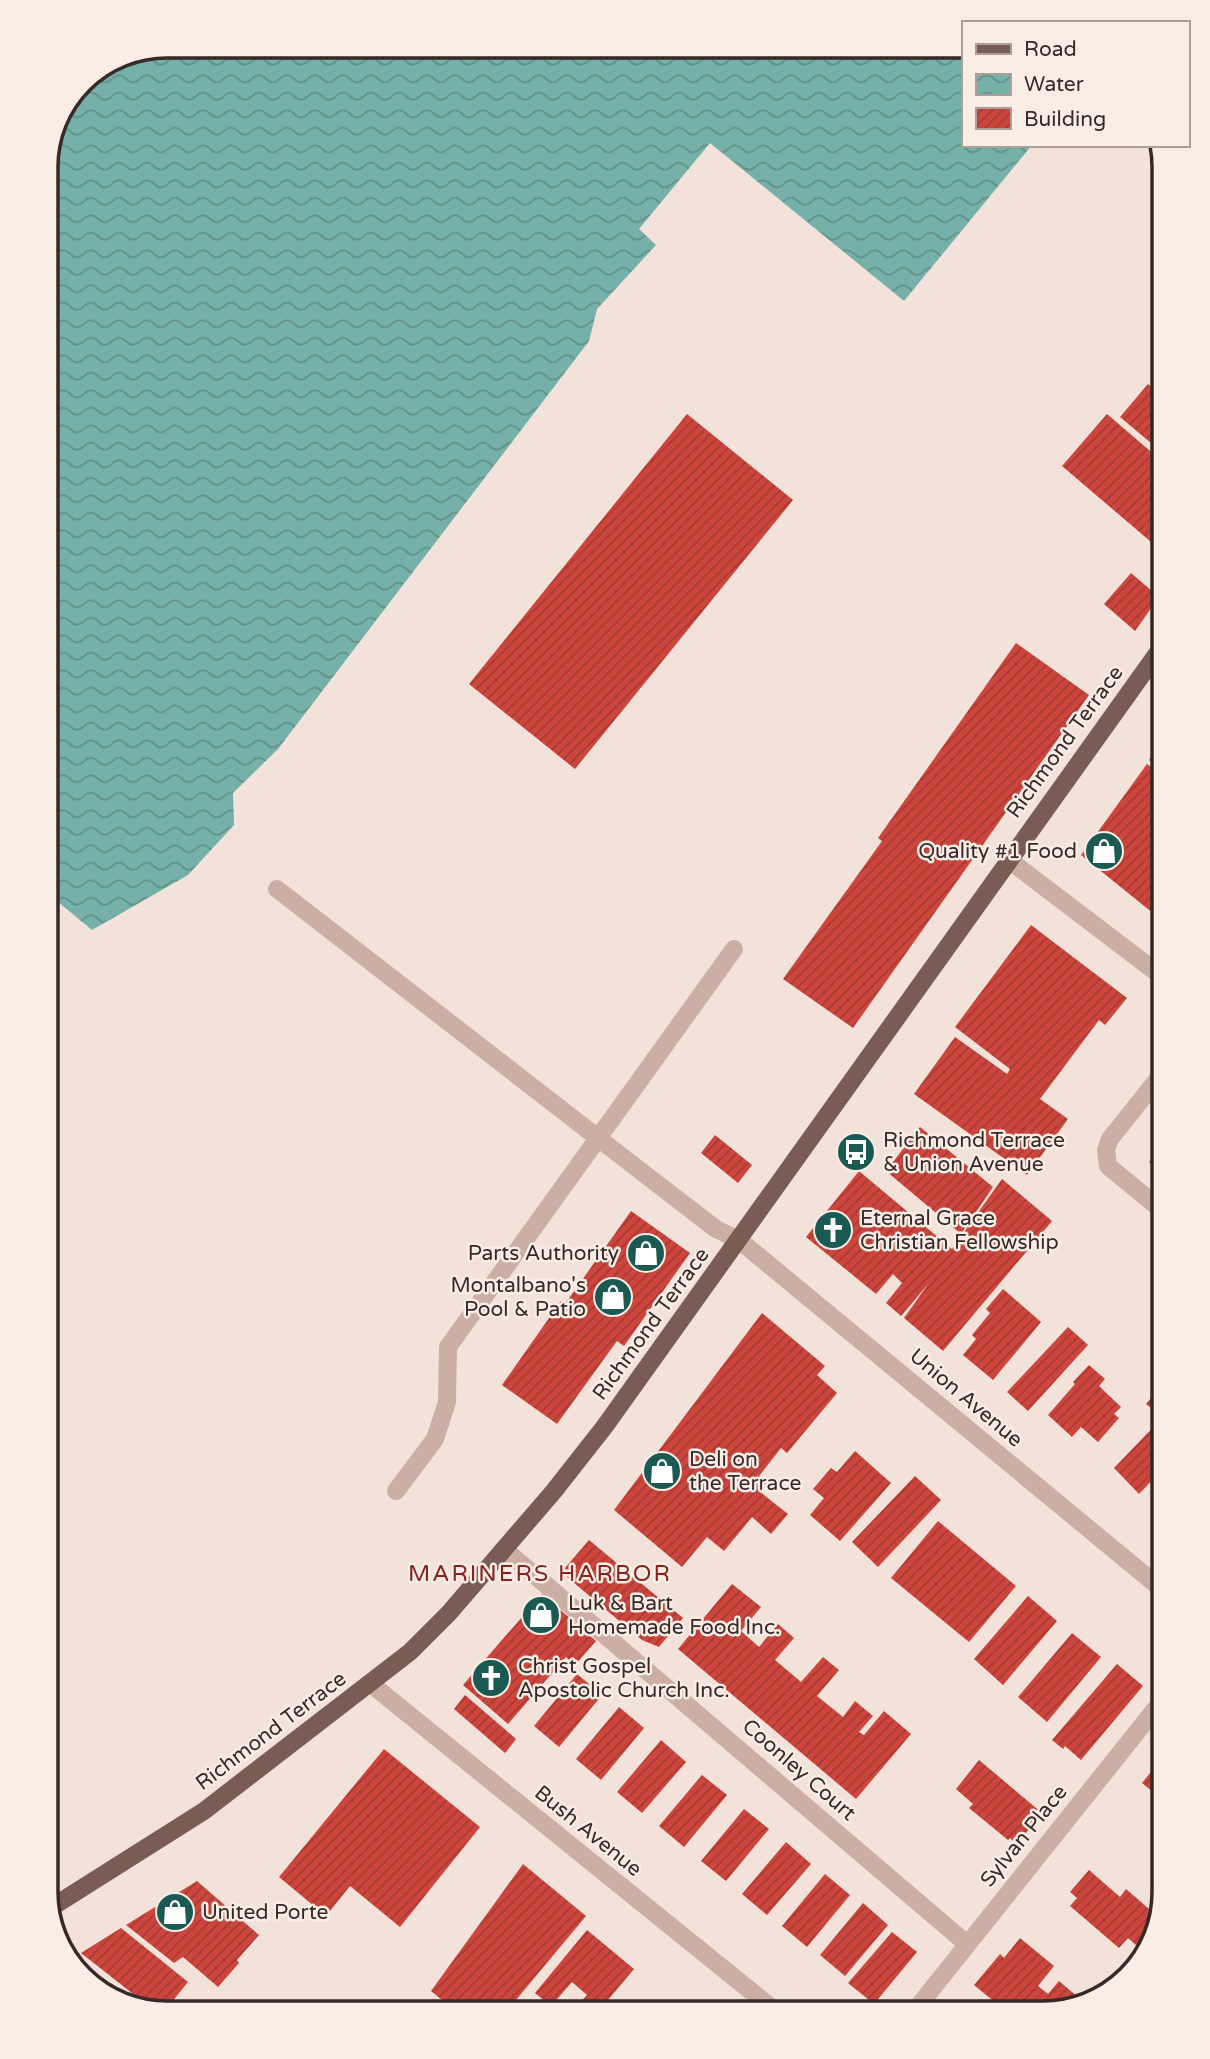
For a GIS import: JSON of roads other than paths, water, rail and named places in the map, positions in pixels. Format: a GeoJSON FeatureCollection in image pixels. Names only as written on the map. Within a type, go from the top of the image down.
{"type":"FeatureCollection","features":[{"type":"Feature","properties":{"kind":"main road","name":"Richmond Terrace"},"geometry":{"type":"LineString","coordinates":[[59,1903],[204,1811],[370,1684],[431,1632],[586,1452],[1152,661]]}},
{"type":"Feature","properties":{"kind":"street"},"geometry":{"type":"LineString","coordinates":[[1009,860],[1152,969]]}},
{"type":"Feature","properties":{"kind":"street","name":"Union Avenue"},"geometry":{"type":"LineString","coordinates":[[277,889],[716,1228],[739,1240],[1152,1581]]}},
{"type":"Feature","properties":{"kind":"street"},"geometry":{"type":"LineString","coordinates":[[396,1491],[435,1439],[447,1402],[448,1347],[734,949]]}},
{"type":"Feature","properties":{"kind":"street"},"geometry":{"type":"LineString","coordinates":[[1152,1086],[1110,1139],[1106,1150],[1108,1166],[1152,1202]]}},
{"type":"Feature","properties":{"kind":"street","name":"Coonley Court"},"geometry":{"type":"LineString","coordinates":[[504,1549],[968,1944]]}},
{"type":"Feature","properties":{"kind":"street","name":"Bush Avenue"},"geometry":{"type":"LineString","coordinates":[[370,1684],[763,2001]]}},
{"type":"Feature","properties":{"kind":"street","name":"Sylvan Place"},"geometry":{"type":"LineString","coordinates":[[931,2001],[968,1944],[1152,1713]]}},
{"type":"Feature","properties":{"kind":"water"},"geometry":{"type":"Polygon","coordinates":[[[167,58],[962,58],[962,147],[1030,147],[904,301],[710,143],[639,229],[656,245],[597,309],[589,341],[278,749],[233,793],[234,825],[188,875],[92,930],[58,902],[58,160],[61,139],[69,119],[80,101],[95,85],[112,72],[132,64],[167,58]]]}},
{"type":"Feature","properties":{"kind":"place","name":"Quality #1 Food"},"geometry":{"type":"Point","coordinates":[1104,851]}},
{"type":"Feature","properties":{"kind":"place","name":"Richmond Terrace & Union Avenue"},"geometry":{"type":"Point","coordinates":[856,1152]}},
{"type":"Feature","properties":{"kind":"place","name":"Eternal Grace Christian Fellowship"},"geometry":{"type":"Point","coordinates":[833,1230]}},
{"type":"Feature","properties":{"kind":"place","name":"Parts Authority"},"geometry":{"type":"Point","coordinates":[646,1253]}},
{"type":"Feature","properties":{"kind":"place","name":"Montalbano's Pool & Patio"},"geometry":{"type":"Point","coordinates":[613,1297]}},
{"type":"Feature","properties":{"kind":"place","name":"Deli on the Terrace"},"geometry":{"type":"Point","coordinates":[662,1471]}},
{"type":"Feature","properties":{"kind":"place","name":"Luk & Bart Homemade Food Inc."},"geometry":{"type":"Point","coordinates":[541,1615]}},
{"type":"Feature","properties":{"kind":"place","name":"Christ Gospel Apostolic Church Inc."},"geometry":{"type":"Point","coordinates":[491,1678]}},
{"type":"Feature","properties":{"kind":"place","name":"United Porte"},"geometry":{"type":"Point","coordinates":[175,1912]}},
{"type":"Feature","properties":{"kind":"district","name":"MARINERS HARBOR"},"geometry":{"type":"Point","coordinates":[540,1574]}}]}
